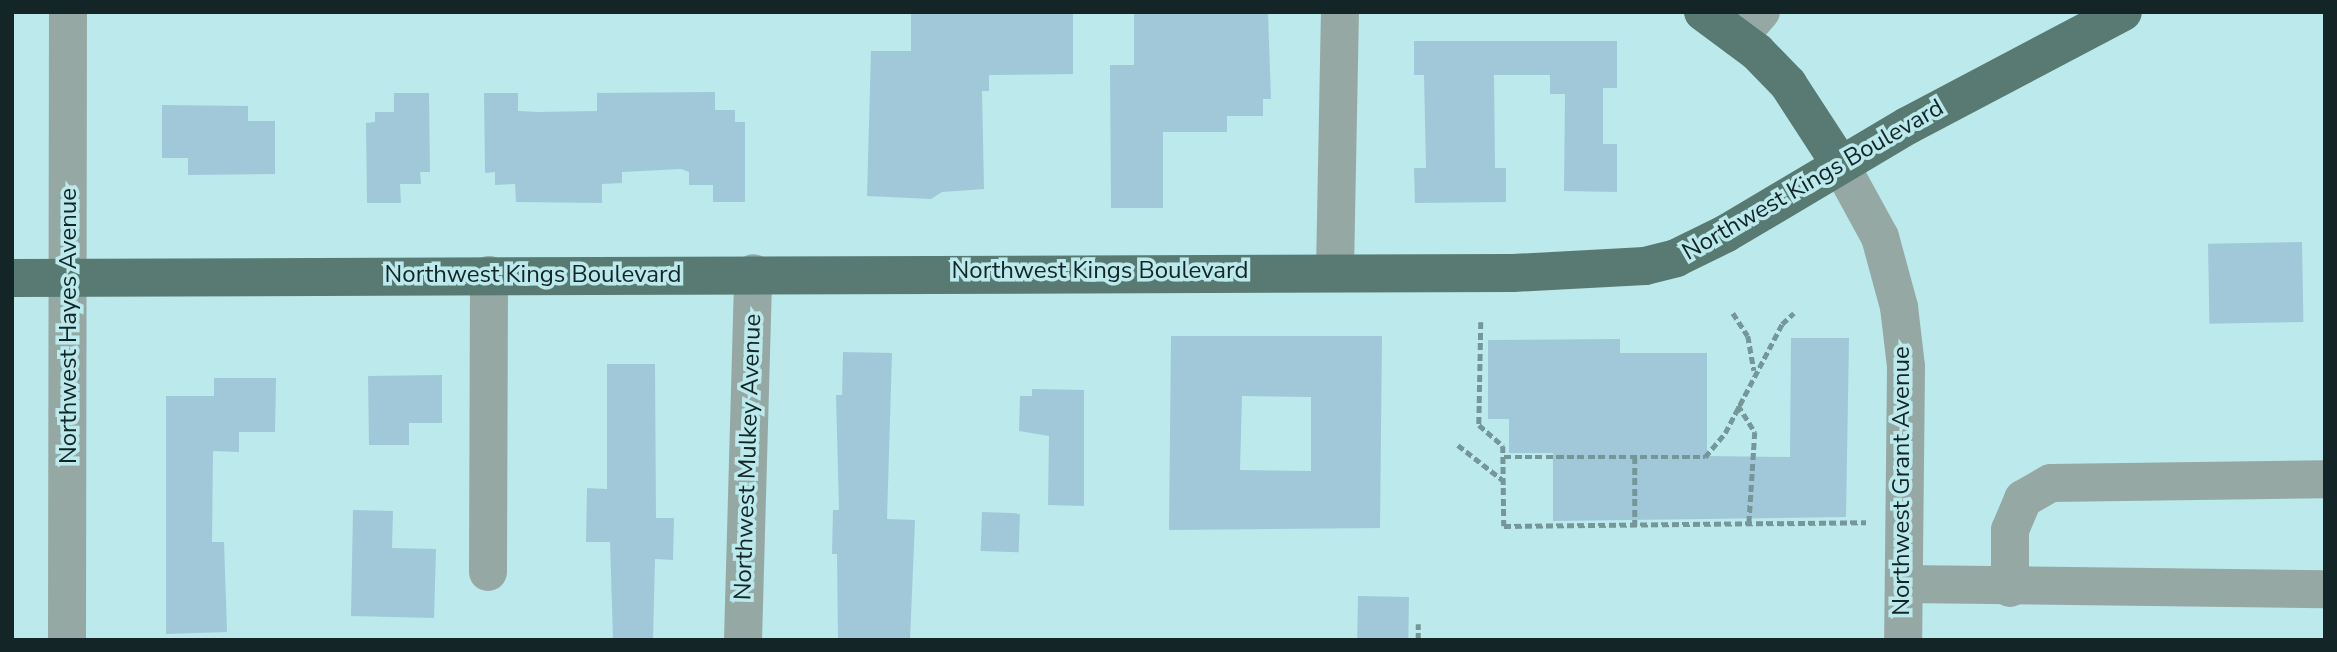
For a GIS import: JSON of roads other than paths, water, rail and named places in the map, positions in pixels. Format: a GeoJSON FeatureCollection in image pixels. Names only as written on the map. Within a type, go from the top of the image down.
{"type":"FeatureCollection","features":[{"type":"Feature","properties":{"kind":"main road","name":"Northwest Grant Avenue"},"geometry":{"type":"LineString","coordinates":[[1703,12],[1749,25],[1840,164]]}},
{"type":"Feature","properties":{"kind":"main road","name":"Northwest Kings Boulevard"},"geometry":{"type":"LineString","coordinates":[[12,278],[1335,270],[1513,272],[1644,266],[1676,258],[1725,234],[1840,164],[2123,12]]}},
{"type":"Feature","properties":{"kind":"street","name":"Northwest Hayes Avenue"},"geometry":{"type":"LineString","coordinates":[[66,640],[70,277],[68,12]]}},
{"type":"Feature","properties":{"kind":"street"},"geometry":{"type":"LineString","coordinates":[[1335,270],[1340,12]]}},
{"type":"Feature","properties":{"kind":"street","name":"Northwest Grant Avenue"},"geometry":{"type":"LineString","coordinates":[[1840,164],[1880,237],[1899,307],[1906,367],[1903,640]]}},
{"type":"Feature","properties":{"kind":"street","name":"Northwest Mulkey Avenue"},"geometry":{"type":"LineString","coordinates":[[743,640],[753,273]]}},
{"type":"Feature","properties":{"kind":"street"},"geometry":{"type":"LineString","coordinates":[[488,572],[489,275]]}},
{"type":"Feature","properties":{"kind":"street"},"geometry":{"type":"LineString","coordinates":[[2010,588],[2010,530],[2023,499],[2051,483],[2325,479]]}},
{"type":"Feature","properties":{"kind":"street"},"geometry":{"type":"LineString","coordinates":[[1904,584],[2010,588],[2325,589]]}}]}
